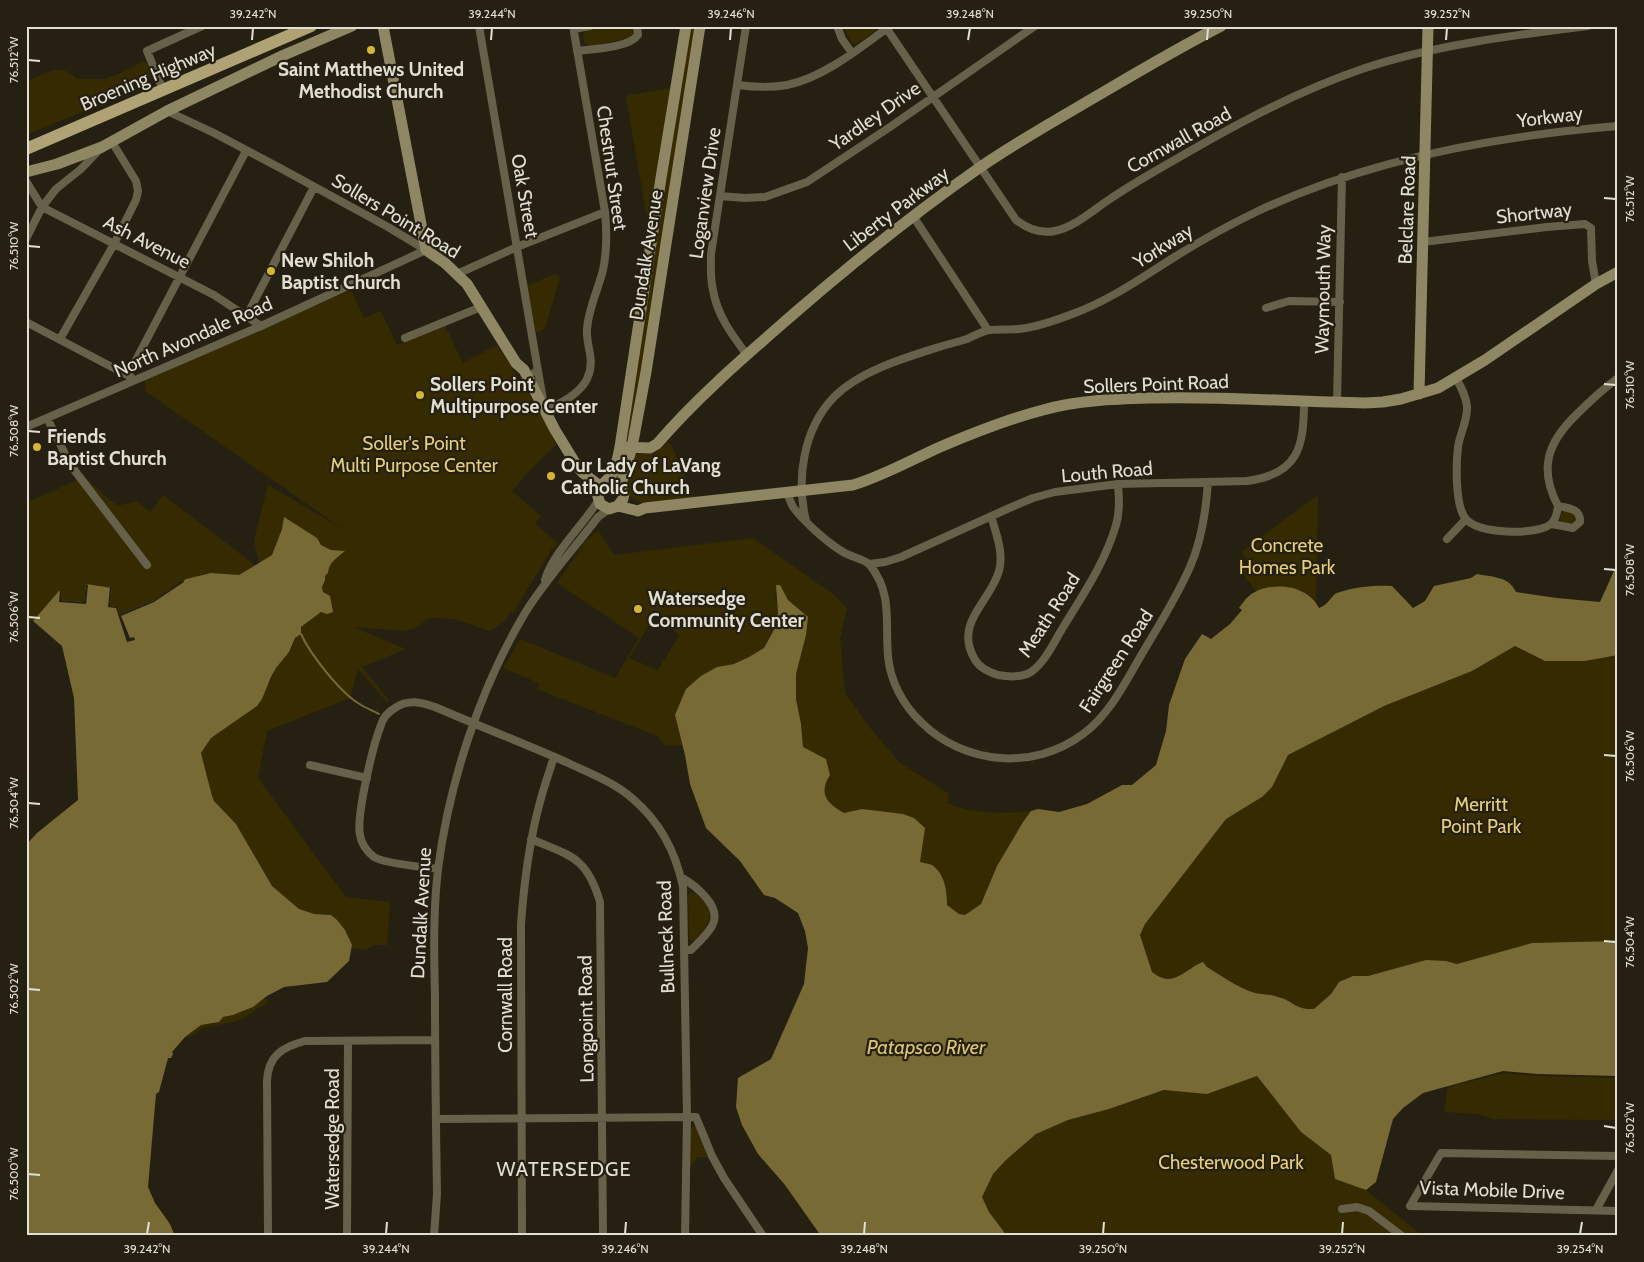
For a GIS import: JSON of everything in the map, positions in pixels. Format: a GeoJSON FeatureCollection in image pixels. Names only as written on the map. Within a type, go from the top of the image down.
{"type":"FeatureCollection","features":[{"type":"Feature","properties":{"kind":"main road","name":"Broening Highway"},"geometry":{"type":"LineString","coordinates":[[26,149],[311,26]]}},
{"type":"Feature","properties":{"kind":"main road"},"geometry":{"type":"LineString","coordinates":[[26,172],[57,164],[107,144],[167,111],[284,55],[352,26]]}},
{"type":"Feature","properties":{"kind":"main road"},"geometry":{"type":"LineString","coordinates":[[383,26],[426,250]]}},
{"type":"Feature","properties":{"kind":"main road","name":"Dundalk Avenue"},"geometry":{"type":"LineString","coordinates":[[614,508],[621,503],[623,491],[621,484],[661,178],[686,26]]}},
{"type":"Feature","properties":{"kind":"main road","name":"Dundalk Avenue"},"geometry":{"type":"LineString","coordinates":[[598,501],[597,493],[611,476],[626,447],[647,362],[700,26]]}},
{"type":"Feature","properties":{"kind":"main road","name":"Liberty Parkway"},"geometry":{"type":"LineString","coordinates":[[626,447],[650,448],[657,444],[698,401],[747,355],[848,268],[913,216],[980,167],[1158,60],[1221,26]]}},
{"type":"Feature","properties":{"kind":"main road","name":"Belclare Road"},"geometry":{"type":"LineString","coordinates":[[1419,394],[1428,26]]}},
{"type":"Feature","properties":{"kind":"main road","name":"Sollers Point Road"},"geometry":{"type":"LineString","coordinates":[[426,250],[445,263],[466,284],[516,363],[524,370],[577,466],[583,473],[602,485]]}},
{"type":"Feature","properties":{"kind":"main road","name":"Sollers Point Road"},"geometry":{"type":"LineString","coordinates":[[614,508],[638,511],[645,508],[853,485],[987,428],[1044,409],[1116,399],[1229,398],[1384,402],[1419,394],[1438,388],[1456,378],[1501,350],[1596,284],[1618,272]]}},
{"type":"Feature","properties":{"kind":"main road"},"geometry":{"type":"LineString","coordinates":[[602,485],[612,482],[623,491],[628,500],[645,508]]}},
{"type":"Feature","properties":{"kind":"main road"},"geometry":{"type":"LineString","coordinates":[[598,501],[602,507],[614,508]]}},
{"type":"Feature","properties":{"kind":"street"},"geometry":{"type":"LineString","coordinates":[[163,90],[147,51],[185,29],[202,26]]}},
{"type":"Feature","properties":{"kind":"street","name":"Oak Street"},"geometry":{"type":"LineString","coordinates":[[478,26],[545,411]]}},
{"type":"Feature","properties":{"kind":"street"},"geometry":{"type":"LineString","coordinates":[[573,28],[590,26]]}},
{"type":"Feature","properties":{"kind":"street"},"geometry":{"type":"LineString","coordinates":[[577,52],[634,40],[638,35],[637,26]]}},
{"type":"Feature","properties":{"kind":"street","name":"Loganview Drive"},"geometry":{"type":"LineString","coordinates":[[746,26],[711,254],[713,290],[726,326],[747,355]]}},
{"type":"Feature","properties":{"kind":"street"},"geometry":{"type":"LineString","coordinates":[[836,26],[852,53]]}},
{"type":"Feature","properties":{"kind":"street","name":"Yardley Drive"},"geometry":{"type":"LineString","coordinates":[[720,196],[765,197],[792,189],[807,182],[1035,26]]}},
{"type":"Feature","properties":{"kind":"street","name":"Cornwall Road"},"geometry":{"type":"LineString","coordinates":[[888,28],[932,97],[1016,220],[1026,227],[1049,232],[1068,227],[1129,186],[1216,136],[1312,88],[1366,68],[1427,52],[1513,36],[1588,26]]}},
{"type":"Feature","properties":{"kind":"street","name":"Chestnut Street"},"geometry":{"type":"LineString","coordinates":[[545,411],[577,392],[590,373],[591,356],[587,329],[606,250],[605,212],[573,28]]}},
{"type":"Feature","properties":{"kind":"street"},"geometry":{"type":"LineString","coordinates":[[737,85],[768,87],[786,85],[814,75],[852,53],[888,28]]}},
{"type":"Feature","properties":{"kind":"street","name":"Sollers Point Road"},"geometry":{"type":"LineString","coordinates":[[167,111],[214,133],[388,227],[426,250]]}},
{"type":"Feature","properties":{"kind":"street","name":"Yorkway"},"geometry":{"type":"LineString","coordinates":[[802,491],[802,472],[812,430],[839,392],[872,371],[940,346],[968,339],[988,330],[1032,327],[1101,302],[1211,236],[1260,211],[1342,177],[1426,155],[1512,138],[1618,126]]}},
{"type":"Feature","properties":{"kind":"street"},"geometry":{"type":"LineString","coordinates":[[26,238],[42,207],[56,189],[81,169],[107,144],[136,181],[138,191],[136,200],[114,244],[60,339]]}},
{"type":"Feature","properties":{"kind":"street"},"geometry":{"type":"LineString","coordinates":[[26,322],[131,378],[180,277],[246,151]]}},
{"type":"Feature","properties":{"kind":"street","name":"Waymouth Way"},"geometry":{"type":"LineString","coordinates":[[1337,402],[1342,177]]}},
{"type":"Feature","properties":{"kind":"street"},"geometry":{"type":"LineString","coordinates":[[26,181],[42,207]]}},
{"type":"Feature","properties":{"kind":"street"},"geometry":{"type":"LineString","coordinates":[[246,315],[314,187]]}},
{"type":"Feature","properties":{"kind":"street","name":"Ash Avenue"},"geometry":{"type":"LineString","coordinates":[[42,207],[214,295],[261,326]]}},
{"type":"Feature","properties":{"kind":"street"},"geometry":{"type":"LineString","coordinates":[[457,274],[517,247],[605,212]]}},
{"type":"Feature","properties":{"kind":"street"},"geometry":{"type":"LineString","coordinates":[[913,216],[988,330]]}},
{"type":"Feature","properties":{"kind":"street","name":"Shortway"},"geometry":{"type":"LineString","coordinates":[[1423,242],[1585,224],[1591,228],[1592,261],[1596,284]]}},
{"type":"Feature","properties":{"kind":"street","name":"North Avondale Road"},"geometry":{"type":"LineString","coordinates":[[26,427],[131,378],[261,326],[426,250]]}},
{"type":"Feature","properties":{"kind":"street"},"geometry":{"type":"LineString","coordinates":[[1266,308],[1289,301],[1340,302]]}},
{"type":"Feature","properties":{"kind":"street"},"geometry":{"type":"LineString","coordinates":[[405,338],[481,307]]}},
{"type":"Feature","properties":{"kind":"street"},"geometry":{"type":"LineString","coordinates":[[524,370],[538,371]]}},
{"type":"Feature","properties":{"kind":"street"},"geometry":{"type":"LineString","coordinates":[[1456,378],[1467,403],[1457,463],[1460,507],[1466,519],[1475,525],[1509,532],[1533,530],[1552,524],[1572,528],[1577,526],[1581,518],[1578,512],[1571,508],[1558,506]]}},
{"type":"Feature","properties":{"kind":"street"},"geometry":{"type":"LineString","coordinates":[[1552,524],[1558,506],[1548,479],[1548,460],[1554,440],[1567,424],[1618,378]]}},
{"type":"Feature","properties":{"kind":"street","name":"Louth Road"},"geometry":{"type":"LineString","coordinates":[[869,564],[901,557],[1033,498],[1055,492],[1118,484],[1264,479],[1284,469],[1292,461],[1301,441],[1304,400]]}},
{"type":"Feature","properties":{"kind":"street"},"geometry":{"type":"LineString","coordinates":[[47,418],[75,471],[147,565]]}},
{"type":"Feature","properties":{"kind":"street","name":"Fairgreen Road"},"geometry":{"type":"LineString","coordinates":[[869,564],[886,597],[890,670],[894,683],[910,710],[931,732],[956,747],[990,758],[1000,759],[1027,758],[1040,755],[1071,742],[1084,734],[1110,706],[1125,684],[1191,566],[1204,517],[1208,482]]}},
{"type":"Feature","properties":{"kind":"street","name":"Meath Road"},"geometry":{"type":"LineString","coordinates":[[991,516],[999,545],[1000,570],[974,613],[970,624],[969,642],[974,658],[987,670],[1004,676],[1022,676],[1036,668],[1049,650],[1109,547],[1117,523],[1120,504],[1118,484]]}},
{"type":"Feature","properties":{"kind":"street"},"geometry":{"type":"LineString","coordinates":[[802,491],[806,521]]}},
{"type":"Feature","properties":{"kind":"street"},"geometry":{"type":"LineString","coordinates":[[787,493],[793,506],[830,544],[845,554],[869,564]]}},
{"type":"Feature","properties":{"kind":"street","name":"Dundalk Avenue"},"geometry":{"type":"LineString","coordinates":[[544,584],[548,570],[560,551],[598,501]]}},
{"type":"Feature","properties":{"kind":"street","name":"Dundalk Avenue"},"geometry":{"type":"LineString","coordinates":[[434,1236],[437,1194],[434,936],[438,869],[442,840],[459,768],[490,684],[508,644],[525,614],[544,584],[598,517],[614,508]]}},
{"type":"Feature","properties":{"kind":"street"},"geometry":{"type":"LineString","coordinates":[[1447,539],[1466,519]]}},
{"type":"Feature","properties":{"kind":"street","name":"Bullneck Road"},"geometry":{"type":"LineString","coordinates":[[438,869],[376,858],[365,847],[360,836],[359,827],[367,778],[381,724],[387,714],[408,702],[422,702],[436,707],[599,778],[633,798],[658,826],[677,863],[681,877],[684,907],[684,1046],[687,1118],[686,1236]]}},
{"type":"Feature","properties":{"kind":"street","name":"Cornwall Road"},"geometry":{"type":"LineString","coordinates":[[522,1236],[521,924],[524,885],[531,840],[540,800],[554,757]]}},
{"type":"Feature","properties":{"kind":"street"},"geometry":{"type":"LineString","coordinates":[[310,765],[367,778]]}},
{"type":"Feature","properties":{"kind":"street","name":"Longpoint Road"},"geometry":{"type":"LineString","coordinates":[[531,840],[572,857],[581,863],[593,880],[600,902],[603,1236]]}},
{"type":"Feature","properties":{"kind":"street"},"geometry":{"type":"LineString","coordinates":[[681,877],[690,882],[713,906],[715,915],[712,926],[702,939],[692,950],[684,950]]}},
{"type":"Feature","properties":{"kind":"street"},"geometry":{"type":"LineString","coordinates":[[268,1236],[267,1081],[271,1064],[278,1053],[290,1045],[304,1041],[435,1040]]}},
{"type":"Feature","properties":{"kind":"street","name":"Watersedge Road"},"geometry":{"type":"LineString","coordinates":[[348,1041],[348,1236]]}},
{"type":"Feature","properties":{"kind":"street"},"geometry":{"type":"LineString","coordinates":[[436,1119],[696,1117],[712,1156],[724,1178],[763,1236]]}},
{"type":"Feature","properties":{"kind":"street","name":"Vista Mobile Drive"},"geometry":{"type":"LineString","coordinates":[[1618,1156],[1441,1153],[1410,1206],[1618,1211]]}},
{"type":"Feature","properties":{"kind":"street"},"geometry":{"type":"LineString","coordinates":[[1596,1210],[1618,1170]]}},
{"type":"Feature","properties":{"kind":"street"},"geometry":{"type":"LineString","coordinates":[[1342,1209],[1357,1207],[1369,1210],[1402,1236]]}},
{"type":"Feature","properties":{"kind":"green space"},"geometry":{"type":"Polygon","coordinates":[[[606,26],[634,26],[636,30],[632,37],[591,46],[585,44],[583,37],[586,30],[606,26]]]}},
{"type":"Feature","properties":{"kind":"green space"},"geometry":{"type":"Polygon","coordinates":[[[690,26],[695,26],[631,438],[626,440],[690,26]]]}},
{"type":"Feature","properties":{"kind":"green space"},"geometry":{"type":"Polygon","coordinates":[[[842,26],[882,26],[856,44],[852,43],[842,26]]]}},
{"type":"Feature","properties":{"kind":"green space"},"geometry":{"type":"Polygon","coordinates":[[[144,61],[152,72],[149,82],[141,88],[26,135],[26,81],[59,70],[71,74],[77,79],[103,79],[117,75],[144,61]]]}},
{"type":"Feature","properties":{"kind":"green space"},"geometry":{"type":"Polygon","coordinates":[[[671,88],[648,225],[626,97],[671,88]]]}},
{"type":"Feature","properties":{"kind":"green space"},"geometry":{"type":"Polygon","coordinates":[[[554,274],[559,276],[559,281],[545,328],[540,332],[536,332],[527,286],[554,274]]]}},
{"type":"Feature","properties":{"kind":"green space","name":"Soller's Point Multi Purpose Center"},"geometry":{"type":"Polygon","coordinates":[[[351,290],[364,318],[381,311],[397,345],[445,326],[463,363],[497,345],[543,416],[556,445],[528,472],[512,491],[541,516],[535,524],[559,544],[552,549],[513,613],[510,612],[506,620],[490,631],[455,619],[430,618],[413,629],[403,631],[353,627],[406,649],[362,667],[389,700],[387,702],[358,669],[350,698],[267,731],[258,778],[346,897],[390,902],[387,945],[373,945],[365,950],[352,948],[352,945],[331,915],[314,914],[299,910],[272,886],[236,824],[214,801],[201,753],[211,738],[243,716],[270,682],[276,668],[289,652],[301,627],[321,612],[322,587],[325,576],[331,563],[344,552],[331,550],[321,545],[317,538],[284,518],[272,555],[259,563],[254,540],[268,485],[346,531],[145,391],[145,380],[351,290]]]}},
{"type":"Feature","properties":{"kind":"green space"},"geometry":{"type":"Polygon","coordinates":[[[668,442],[671,444],[694,498],[671,502],[645,503],[632,498],[625,488],[634,455],[654,453],[668,442]]]}},
{"type":"Feature","properties":{"kind":"green space"},"geometry":{"type":"Polygon","coordinates":[[[84,477],[117,506],[137,501],[150,512],[163,495],[255,565],[239,575],[211,573],[186,579],[154,600],[120,614],[110,605],[61,600],[59,591],[33,621],[26,620],[26,503],[84,477]]]}},
{"type":"Feature","properties":{"kind":"green space","name":"Concrete Homes Park"},"geometry":{"type":"Polygon","coordinates":[[[1318,495],[1316,601],[1303,591],[1270,587],[1257,592],[1240,571],[1250,563],[1241,552],[1318,495]]]}},
{"type":"Feature","properties":{"kind":"green space"},"geometry":{"type":"Polygon","coordinates":[[[1564,510],[1572,511],[1578,518],[1573,524],[1561,522],[1560,518],[1564,510]]]}},
{"type":"Feature","properties":{"kind":"green space"},"geometry":{"type":"Polygon","coordinates":[[[598,530],[614,555],[753,538],[833,594],[847,608],[840,639],[845,693],[871,729],[899,762],[949,794],[947,803],[957,807],[988,812],[1010,813],[1031,811],[997,866],[981,904],[965,915],[959,914],[947,905],[947,893],[920,862],[922,846],[862,809],[844,813],[829,802],[825,793],[826,782],[830,775],[826,759],[803,747],[796,699],[796,674],[806,635],[797,607],[784,594],[775,592],[778,613],[775,628],[764,648],[734,664],[717,667],[675,715],[683,745],[666,746],[657,736],[537,689],[539,683],[503,668],[520,639],[615,678],[639,638],[557,583],[584,543],[598,530]],[[658,611],[629,658],[658,670],[679,636],[658,611]]]}},
{"type":"Feature","properties":{"kind":"green space","name":"Merritt Point Park"},"geometry":{"type":"Polygon","coordinates":[[[1515,646],[1545,661],[1585,661],[1618,655],[1618,939],[1615,941],[1532,943],[1457,964],[1426,960],[1368,976],[1353,976],[1339,982],[1331,994],[1314,1009],[1302,1009],[1280,997],[1256,993],[1238,986],[1207,967],[1203,962],[1178,976],[1168,979],[1152,972],[1140,935],[1145,924],[1226,819],[1262,797],[1272,787],[1288,755],[1384,706],[1472,671],[1515,646]]]}},
{"type":"Feature","properties":{"kind":"green space"},"geometry":{"type":"Polygon","coordinates":[[[690,893],[696,894],[704,901],[710,911],[708,922],[695,941],[691,941],[689,937],[688,896],[690,893]]]}},
{"type":"Feature","properties":{"kind":"green space"},"geometry":{"type":"Polygon","coordinates":[[[264,999],[267,1000],[267,1004],[244,1018],[234,1022],[207,1027],[192,1036],[185,1037],[201,1025],[215,1024],[223,1017],[253,1007],[264,999]]]}},
{"type":"Feature","properties":{"kind":"green space"},"geometry":{"type":"Polygon","coordinates":[[[1504,1073],[1618,1078],[1618,1120],[1493,1119],[1478,1114],[1444,1112],[1448,1087],[1504,1073]]]}},
{"type":"Feature","properties":{"kind":"green space","name":"Chesterwood Park"},"geometry":{"type":"Polygon","coordinates":[[[1257,1076],[1301,1132],[1331,1155],[1335,1179],[1366,1190],[1423,1236],[1007,1236],[989,1212],[982,1197],[993,1174],[1036,1134],[1068,1120],[1167,1090],[1207,1094],[1257,1076]]]}},
{"type":"Feature","properties":{"kind":"green space"},"geometry":{"type":"Polygon","coordinates":[[[693,1126],[697,1127],[712,1157],[698,1157],[690,1167],[689,1131],[693,1126]]]}},
{"type":"Feature","properties":{"kind":"water"},"geometry":{"type":"Polygon","coordinates":[[[284,517],[317,538],[321,545],[331,550],[345,551],[332,563],[322,587],[323,592],[330,596],[333,612],[327,614],[321,612],[301,627],[301,634],[295,638],[289,652],[276,668],[257,706],[211,738],[201,753],[214,801],[236,824],[272,886],[299,909],[314,914],[331,915],[337,920],[345,930],[352,945],[349,961],[327,982],[284,987],[267,996],[253,1007],[223,1017],[219,1022],[201,1025],[185,1037],[172,1052],[171,1058],[168,1058],[159,1092],[156,1094],[148,1187],[155,1203],[170,1224],[175,1236],[26,1236],[26,845],[37,833],[78,800],[74,698],[62,646],[33,621],[59,591],[61,591],[61,600],[84,602],[86,584],[112,588],[110,605],[117,606],[120,614],[154,600],[186,579],[211,573],[239,575],[272,555],[282,529],[284,517]]]}},
{"type":"Feature","properties":{"kind":"water","name":"Patapsco River"},"geometry":{"type":"Polygon","coordinates":[[[1618,562],[1618,655],[1585,661],[1545,661],[1515,646],[1472,671],[1384,706],[1288,755],[1272,787],[1262,797],[1226,819],[1145,924],[1140,935],[1152,972],[1160,977],[1173,978],[1203,962],[1207,967],[1242,988],[1258,994],[1275,996],[1298,1007],[1308,1009],[1314,1009],[1331,994],[1339,982],[1353,976],[1368,976],[1426,960],[1446,961],[1457,964],[1532,943],[1615,941],[1618,939],[1618,1076],[1537,1074],[1503,1071],[1423,1093],[1403,1108],[1393,1119],[1376,1182],[1366,1190],[1335,1179],[1331,1155],[1301,1132],[1257,1076],[1207,1094],[1164,1090],[1109,1109],[1068,1120],[1036,1134],[1006,1160],[993,1174],[982,1197],[989,1212],[1007,1236],[821,1236],[785,1185],[758,1154],[742,1125],[736,1107],[738,1078],[771,1059],[804,984],[808,948],[805,931],[798,913],[775,898],[764,895],[740,861],[706,828],[690,784],[675,715],[686,689],[701,676],[717,667],[734,664],[764,648],[775,628],[778,613],[776,585],[780,585],[788,600],[808,617],[806,635],[796,674],[796,699],[803,747],[826,759],[830,775],[826,782],[826,797],[833,806],[844,813],[862,809],[903,814],[914,818],[925,828],[920,862],[932,865],[940,873],[944,883],[947,905],[959,914],[965,915],[981,904],[997,866],[1031,811],[1038,809],[1059,812],[1087,804],[1122,785],[1132,785],[1156,765],[1166,731],[1169,705],[1185,659],[1202,634],[1211,639],[1230,624],[1242,610],[1239,608],[1245,600],[1257,591],[1277,586],[1297,589],[1314,600],[1319,608],[1326,604],[1335,594],[1343,591],[1364,587],[1392,586],[1413,608],[1425,601],[1434,586],[1471,578],[1477,574],[1504,580],[1516,592],[1600,602],[1618,562]]]}},
{"type":"Feature","properties":{"kind":"pier"},"geometry":{"type":"Polygon","coordinates":[[[183,580],[184,582],[154,602],[121,616],[130,638],[134,637],[135,640],[127,642],[116,608],[108,607],[110,587],[112,588],[110,605],[117,606],[120,614],[154,600],[183,580]]]}},
{"type":"Feature","properties":{"kind":"pier"},"geometry":{"type":"Polygon","coordinates":[[[86,584],[88,585],[86,604],[59,602],[61,591],[61,600],[84,602],[86,584]]]}},
{"type":"Feature","properties":{"kind":"waterway"},"geometry":{"type":"LineString","coordinates":[[301,634],[318,662],[334,682],[351,698],[379,714]]}},
{"type":"Feature","properties":{"kind":"place","name":"Saint Matthews United Methodist Church"},"geometry":{"type":"Point","coordinates":[371,50]}},
{"type":"Feature","properties":{"kind":"place","name":"New Shiloh Baptist Church"},"geometry":{"type":"Point","coordinates":[271,271]}},
{"type":"Feature","properties":{"kind":"place","name":"Sollers Point Multipurpose Center"},"geometry":{"type":"Point","coordinates":[420,395]}},
{"type":"Feature","properties":{"kind":"place","name":"Friends Baptist Church"},"geometry":{"type":"Point","coordinates":[37,447]}},
{"type":"Feature","properties":{"kind":"place","name":"Our Lady of LaVang Catholic Church"},"geometry":{"type":"Point","coordinates":[551,476]}},
{"type":"Feature","properties":{"kind":"place","name":"Watersedge Community Center"},"geometry":{"type":"Point","coordinates":[638,609]}},
{"type":"Feature","properties":{"kind":"district","name":"WATERSEDGE"},"geometry":{"type":"Point","coordinates":[564,1169]}}]}
